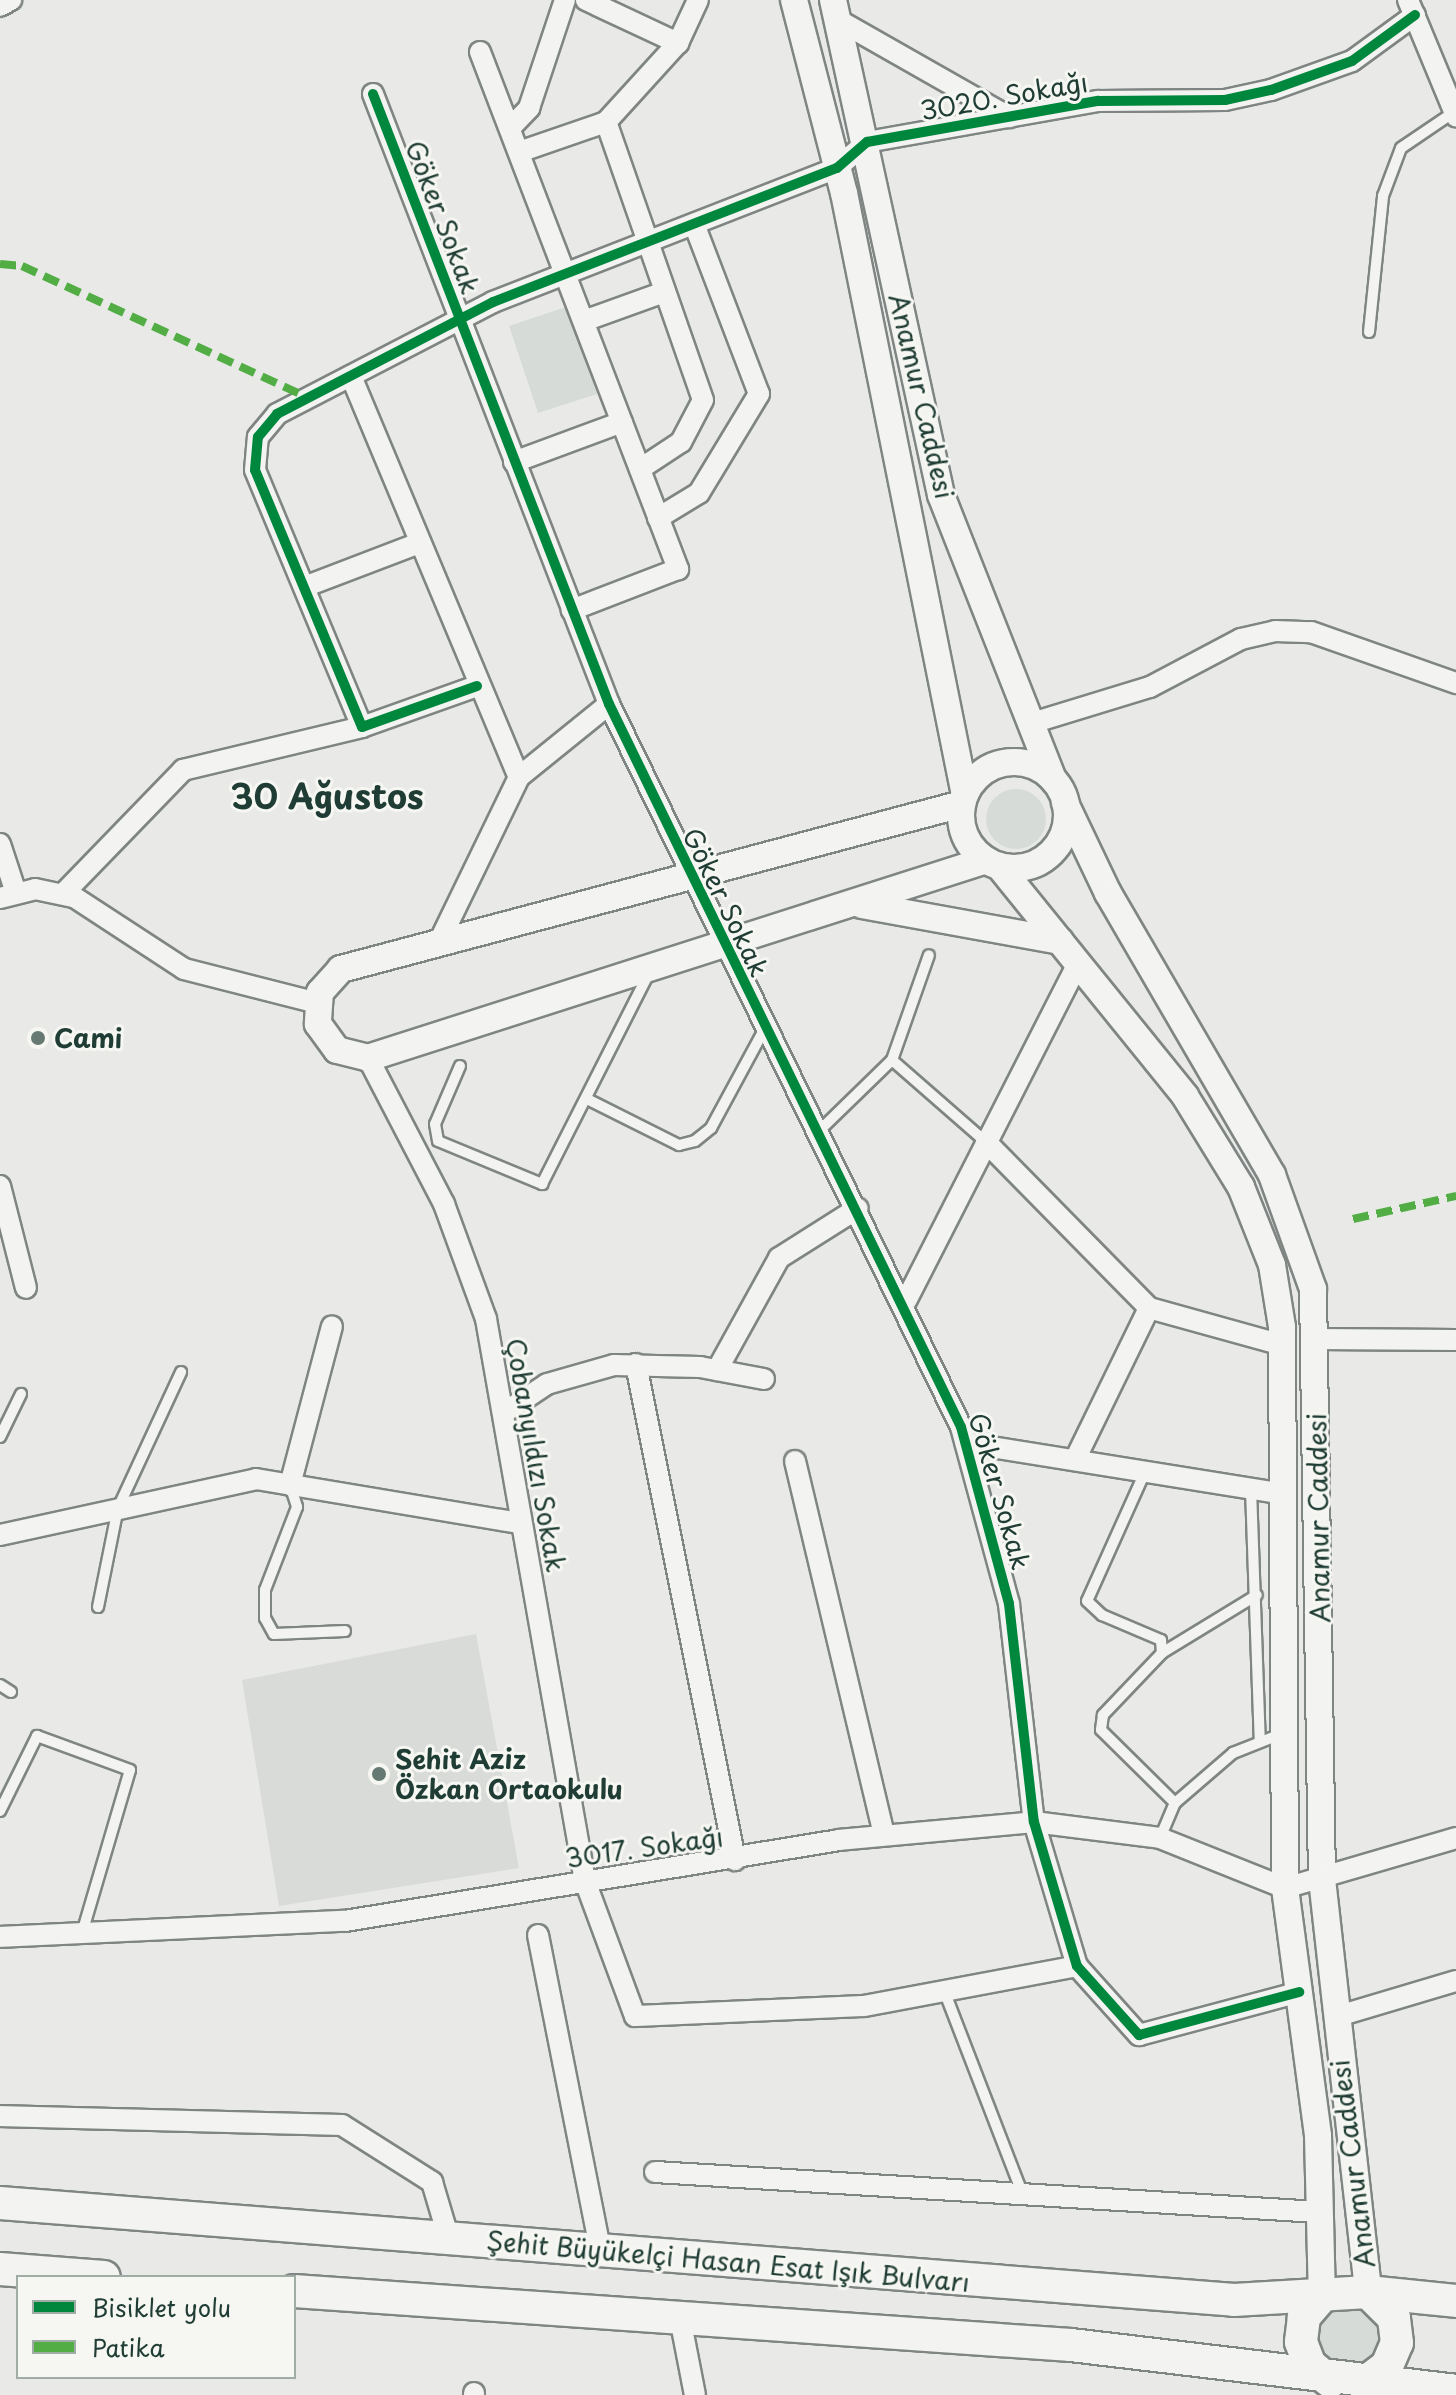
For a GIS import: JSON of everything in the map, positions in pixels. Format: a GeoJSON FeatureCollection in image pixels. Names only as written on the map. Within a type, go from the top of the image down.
{"type":"FeatureCollection","features":[{"type":"Feature","properties":{"kind":"main road","name":"Şehit Büyükelçi Hasan Esat Işık Bulvarı"},"geometry":{"type":"LineString","coordinates":[[0,2203],[601,2253],[1234,2300],[1368,2292],[1456,2301]]}},
{"type":"Feature","properties":{"kind":"main road"},"geometry":{"type":"LineString","coordinates":[[0,2269],[78,2275]]}},
{"type":"Feature","properties":{"kind":"main road"},"geometry":{"type":"LineString","coordinates":[[296,2291],[1071,2345],[1351,2385],[1456,2391]]}},
{"type":"Feature","properties":{"kind":"main road"},"geometry":{"type":"LineString","coordinates":[[1351,2385],[1387,2366],[1397,2343],[1394,2318],[1368,2292]]}},
{"type":"Feature","properties":{"kind":"main road"},"geometry":{"type":"LineString","coordinates":[[1322,2296],[1304,2317],[1301,2342],[1310,2365],[1351,2385]]}},
{"type":"Feature","properties":{"kind":"street"},"geometry":{"type":"LineString","coordinates":[[0,6],[11,0]]}},
{"type":"Feature","properties":{"kind":"street"},"geometry":{"type":"LineString","coordinates":[[510,128],[529,108],[565,0]]}},
{"type":"Feature","properties":{"kind":"street"},"geometry":{"type":"LineString","coordinates":[[586,0],[678,43]]}},
{"type":"Feature","properties":{"kind":"street"},"geometry":{"type":"LineString","coordinates":[[519,152],[606,122],[678,43],[698,0]]}},
{"type":"Feature","properties":{"kind":"street","name":"Anamur Caddesi"},"geometry":{"type":"LineString","coordinates":[[794,0],[837,168],[964,799]]}},
{"type":"Feature","properties":{"kind":"street"},"geometry":{"type":"LineString","coordinates":[[1412,8],[1455,114]]}},
{"type":"Feature","properties":{"kind":"street","name":"3020. Sokağı"},"geometry":{"type":"LineString","coordinates":[[867,142],[1098,101],[1225,100],[1271,90],[1352,61],[1412,8]]}},
{"type":"Feature","properties":{"kind":"street"},"geometry":{"type":"LineString","coordinates":[[836,10],[1009,117]]}},
{"type":"Feature","properties":{"kind":"street","name":"Anamur Caddesi"},"geometry":{"type":"LineString","coordinates":[[836,10],[941,495],[1053,779]]}},
{"type":"Feature","properties":{"kind":"street"},"geometry":{"type":"LineString","coordinates":[[480,52],[678,569],[572,610]]}},
{"type":"Feature","properties":{"kind":"street","name":"Göker Sokak"},"geometry":{"type":"LineString","coordinates":[[373,94],[609,704],[688,877],[906,1301],[966,1443],[1009,1604],[1034,1822],[1077,1966]]}},
{"type":"Feature","properties":{"kind":"street"},"geometry":{"type":"LineString","coordinates":[[606,122],[703,400],[681,442],[640,469]]}},
{"type":"Feature","properties":{"kind":"street"},"geometry":{"type":"LineString","coordinates":[[362,727],[258,481],[255,447],[277,414],[458,319],[837,168],[867,142]]}},
{"type":"Feature","properties":{"kind":"street"},"geometry":{"type":"LineString","coordinates":[[658,518],[699,493],[759,394],[694,224]]}},
{"type":"Feature","properties":{"kind":"street"},"geometry":{"type":"LineString","coordinates":[[584,321],[664,292]]}},
{"type":"Feature","properties":{"kind":"street"},"geometry":{"type":"LineString","coordinates":[[351,376],[477,686],[519,777]]}},
{"type":"Feature","properties":{"kind":"street"},"geometry":{"type":"LineString","coordinates":[[514,462],[622,422]]}},
{"type":"Feature","properties":{"kind":"street"},"geometry":{"type":"LineString","coordinates":[[304,587],[419,543]]}},
{"type":"Feature","properties":{"kind":"street"},"geometry":{"type":"LineString","coordinates":[[1032,723],[1150,687],[1241,639],[1275,631],[1311,632],[1456,683]]}},
{"type":"Feature","properties":{"kind":"street"},"geometry":{"type":"LineString","coordinates":[[63,894],[183,770],[362,727],[477,686]]}},
{"type":"Feature","properties":{"kind":"street"},"geometry":{"type":"LineString","coordinates":[[438,944],[519,777],[609,704]]}},
{"type":"Feature","properties":{"kind":"street"},"geometry":{"type":"LineString","coordinates":[[317,1003],[328,1043],[368,1058],[850,903],[992,863],[1026,867],[1050,854],[1064,831],[1065,803],[1053,779],[1031,765],[1005,763],[981,774],[964,799],[963,830],[992,863]]}},
{"type":"Feature","properties":{"kind":"street"},"geometry":{"type":"LineString","coordinates":[[317,1003],[341,969],[688,877],[964,799]]}},
{"type":"Feature","properties":{"kind":"street","name":"Anamur Caddesi"},"geometry":{"type":"LineString","coordinates":[[1065,803],[1108,893],[1272,1175],[1308,1264],[1316,1339],[1322,1879],[1368,2292]]}},
{"type":"Feature","properties":{"kind":"street"},"geometry":{"type":"LineString","coordinates":[[0,844],[8,894],[63,894],[105,912],[184,969],[317,1003]]}},
{"type":"Feature","properties":{"kind":"street","name":"Anamur Caddesi"},"geometry":{"type":"LineString","coordinates":[[992,863],[1079,961],[1185,1096],[1241,1187],[1272,1265],[1282,1345],[1283,1494],[1272,1738],[1285,1888],[1318,2136],[1322,2296]]}},
{"type":"Feature","properties":{"kind":"street"},"geometry":{"type":"LineString","coordinates":[[850,903],[1060,941]]}},
{"type":"Feature","properties":{"kind":"street"},"geometry":{"type":"LineString","coordinates":[[906,1301],[1079,961]]}},
{"type":"Feature","properties":{"kind":"street","name":"Çobanyıldızı Sokak"},"geometry":{"type":"LineString","coordinates":[[368,1058],[421,1154],[466,1261],[505,1412],[520,1523],[585,1881],[635,2016],[864,2006],[945,1993]]}},
{"type":"Feature","properties":{"kind":"street"},"geometry":{"type":"LineString","coordinates":[[986,1142],[1149,1308],[1282,1345]]}},
{"type":"Feature","properties":{"kind":"street"},"geometry":{"type":"LineString","coordinates":[[0,1186],[26,1288]]}},
{"type":"Feature","properties":{"kind":"street"},"geometry":{"type":"LineString","coordinates":[[717,1370],[779,1258],[858,1208]]}},
{"type":"Feature","properties":{"kind":"street"},"geometry":{"type":"LineString","coordinates":[[1075,1460],[1149,1308]]}},
{"type":"Feature","properties":{"kind":"street"},"geometry":{"type":"LineString","coordinates":[[290,1485],[332,1326]]}},
{"type":"Feature","properties":{"kind":"street"},"geometry":{"type":"LineString","coordinates":[[1316,1339],[1456,1340]]}},
{"type":"Feature","properties":{"kind":"street"},"geometry":{"type":"LineString","coordinates":[[505,1412],[571,1375],[636,1364],[717,1370],[764,1379]]}},
{"type":"Feature","properties":{"kind":"street"},"geometry":{"type":"LineString","coordinates":[[636,1364],[735,1860]]}},
{"type":"Feature","properties":{"kind":"street"},"geometry":{"type":"LineString","coordinates":[[966,1443],[1283,1494]]}},
{"type":"Feature","properties":{"kind":"street"},"geometry":{"type":"LineString","coordinates":[[795,1461],[884,1835]]}},
{"type":"Feature","properties":{"kind":"street"},"geometry":{"type":"LineString","coordinates":[[0,1535],[256,1479],[520,1523]]}},
{"type":"Feature","properties":{"kind":"street","name":"3017. Sokağı"},"geometry":{"type":"LineString","coordinates":[[0,1937],[345,1921],[884,1835],[1034,1822],[1160,1838],[1285,1888]]}},
{"type":"Feature","properties":{"kind":"street"},"geometry":{"type":"LineString","coordinates":[[1285,1888],[1456,1838]]}},
{"type":"Feature","properties":{"kind":"street"},"geometry":{"type":"LineString","coordinates":[[538,1935],[601,2253]]}},
{"type":"Feature","properties":{"kind":"street"},"geometry":{"type":"LineString","coordinates":[[945,1993],[1077,1966],[1139,2035],[1299,1992]]}},
{"type":"Feature","properties":{"kind":"street"},"geometry":{"type":"LineString","coordinates":[[1335,2017],[1456,1981]]}},
{"type":"Feature","properties":{"kind":"street"},"geometry":{"type":"LineString","coordinates":[[0,2116],[342,2125],[432,2182],[449,2239]]}},
{"type":"Feature","properties":{"kind":"street"},"geometry":{"type":"LineString","coordinates":[[655,2172],[1319,2212]]}},
{"type":"Feature","properties":{"kind":"street"},"geometry":{"type":"LineString","coordinates":[[680,2318],[695,2395]]}},
{"type":"Feature","properties":{"kind":"lane"},"geometry":{"type":"LineString","coordinates":[[1369,332],[1383,196],[1401,148],[1455,114]]}},
{"type":"Feature","properties":{"kind":"lane"},"geometry":{"type":"LineString","coordinates":[[818,1132],[892,1060],[929,955]]}},
{"type":"Feature","properties":{"kind":"lane"},"geometry":{"type":"LineString","coordinates":[[460,1066],[435,1124],[438,1141],[531,1186],[550,1178],[652,967]]}},
{"type":"Feature","properties":{"kind":"lane"},"geometry":{"type":"LineString","coordinates":[[587,1099],[679,1145],[695,1141],[711,1128],[765,1028]]}},
{"type":"Feature","properties":{"kind":"lane"},"geometry":{"type":"LineString","coordinates":[[892,1060],[986,1142]]}},
{"type":"Feature","properties":{"kind":"lane"},"geometry":{"type":"LineString","coordinates":[[98,1607],[118,1508],[181,1372]]}},
{"type":"Feature","properties":{"kind":"lane"},"geometry":{"type":"LineString","coordinates":[[0,1437],[21,1394]]}},
{"type":"Feature","properties":{"kind":"lane"},"geometry":{"type":"LineString","coordinates":[[1145,1472],[1087,1601],[1102,1615],[1161,1640],[1162,1653]]}},
{"type":"Feature","properties":{"kind":"lane"},"geometry":{"type":"LineString","coordinates":[[290,1485],[297,1507],[265,1590],[265,1618],[274,1634],[345,1631]]}},
{"type":"Feature","properties":{"kind":"lane"},"geometry":{"type":"LineString","coordinates":[[1160,1838],[1175,1803],[1233,1753],[1272,1738],[1257,1595],[1251,1489]]}},
{"type":"Feature","properties":{"kind":"lane"},"geometry":{"type":"LineString","coordinates":[[1175,1803],[1101,1730],[1103,1715],[1162,1653],[1257,1595]]}},
{"type":"Feature","properties":{"kind":"lane"},"geometry":{"type":"LineString","coordinates":[[0,1685],[11,1692]]}},
{"type":"Feature","properties":{"kind":"lane"},"geometry":{"type":"LineString","coordinates":[[0,1811],[37,1736],[130,1770],[82,1933]]}},
{"type":"Feature","properties":{"kind":"lane"},"geometry":{"type":"LineString","coordinates":[[945,1993],[1022,2195]]}},
{"type":"Feature","properties":{"kind":"shaded area"},"geometry":{"type":"Polygon","coordinates":[[[569,306],[597,394],[538,413],[509,326],[569,306]]]}},
{"type":"Feature","properties":{"kind":"shaded area"},"geometry":{"type":"Polygon","coordinates":[[[1016,789],[1037,798],[1046,819],[1037,840],[1016,849],[995,840],[986,819],[995,798],[1016,789]]]}},
{"type":"Feature","properties":{"kind":"shaded area","name":"Şehit Aziz Özkan Ortaokulu"},"geometry":{"type":"Polygon","coordinates":[[[476,1634],[519,1868],[279,1906],[242,1680],[476,1634]]]}},
{"type":"Feature","properties":{"kind":"shaded area"},"geometry":{"type":"Polygon","coordinates":[[[1343,2304],[1355,2304],[1372,2313],[1379,2324],[1379,2348],[1372,2359],[1355,2368],[1343,2368],[1331,2363],[1322,2354],[1317,2342],[1317,2330],[1322,2318],[1331,2309],[1343,2304]]]}},
{"type":"Feature","properties":{"kind":"marked path"},"geometry":{"type":"LineString","coordinates":[[0,264],[22,266],[309,398]]}},
{"type":"Feature","properties":{"kind":"marked path"},"geometry":{"type":"LineString","coordinates":[[1353,1219],[1456,1196]]}},
{"type":"Feature","properties":{"kind":"cycle path"},"geometry":{"type":"LineString","coordinates":[[477,686],[362,727],[255,470],[258,437],[277,414],[493,302],[837,168],[867,142],[1098,101],[1225,100],[1271,90],[1352,61],[1415,15]]}},
{"type":"Feature","properties":{"kind":"cycle path"},"geometry":{"type":"LineString","coordinates":[[373,94],[609,704],[961,1427],[1009,1604],[1034,1822],[1077,1966],[1139,2035],[1299,1992]]}},
{"type":"Feature","properties":{"kind":"place","name":"Cami"},"geometry":{"type":"Point","coordinates":[38,1038]}},
{"type":"Feature","properties":{"kind":"place","name":"Şehit Aziz Özkan Ortaokulu"},"geometry":{"type":"Point","coordinates":[379,1774]}},
{"type":"Feature","properties":{"kind":"district","name":"30 Ağustos"},"geometry":{"type":"Point","coordinates":[327,796]}}]}
